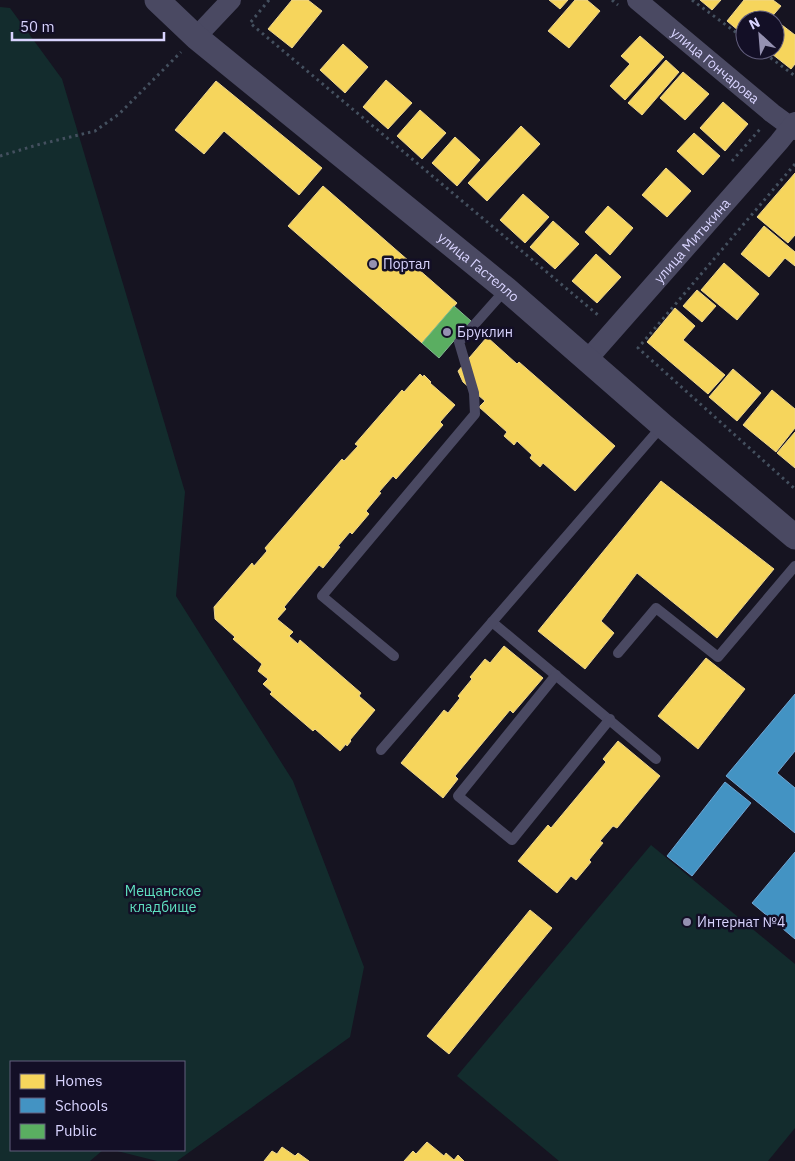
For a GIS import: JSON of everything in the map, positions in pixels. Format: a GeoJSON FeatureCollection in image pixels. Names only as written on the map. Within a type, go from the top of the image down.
{"type":"FeatureCollection","features":[{"type":"Feature","properties":{"kind":"street","name":"улица Гастелло"},"geometry":{"type":"LineString","coordinates":[[157,0],[196,37],[506,289],[662,425],[795,537]]}},
{"type":"Feature","properties":{"kind":"street"},"geometry":{"type":"LineString","coordinates":[[196,37],[231,0]]}},
{"type":"Feature","properties":{"kind":"street","name":"улица Гончарова"},"geometry":{"type":"LineString","coordinates":[[628,3],[772,113],[794,126]]}},
{"type":"Feature","properties":{"kind":"street","name":"улица Митькина"},"geometry":{"type":"LineString","coordinates":[[587,360],[794,126]]}},
{"type":"Feature","properties":{"kind":"lane"},"geometry":{"type":"LineString","coordinates":[[394,656],[322,596],[476,414],[474,393],[459,342],[506,289]]}},
{"type":"Feature","properties":{"kind":"lane"},"geometry":{"type":"LineString","coordinates":[[381,750],[662,425]]}},
{"type":"Feature","properties":{"kind":"lane"},"geometry":{"type":"LineString","coordinates":[[618,653],[656,608],[718,657],[795,566]]}},
{"type":"Feature","properties":{"kind":"lane"},"geometry":{"type":"LineString","coordinates":[[492,622],[656,759]]}},
{"type":"Feature","properties":{"kind":"lane"},"geometry":{"type":"LineString","coordinates":[[556,675],[458,796],[512,840],[610,719]]}},
{"type":"Feature","properties":{"kind":"path"},"geometry":{"type":"LineString","coordinates":[[269,0],[250,23],[598,315],[605,307]]}},
{"type":"Feature","properties":{"kind":"path"},"geometry":{"type":"LineString","coordinates":[[612,0],[628,3]]}},
{"type":"Feature","properties":{"kind":"path"},"geometry":{"type":"LineString","coordinates":[[692,0],[735,32]]}},
{"type":"Feature","properties":{"kind":"path"},"geometry":{"type":"LineString","coordinates":[[0,156],[95,131],[120,114],[196,37]]}},
{"type":"Feature","properties":{"kind":"path"},"geometry":{"type":"LineString","coordinates":[[773,60],[795,76]]}},
{"type":"Feature","properties":{"kind":"path"},"geometry":{"type":"LineString","coordinates":[[730,164],[763,127],[755,120]]}},
{"type":"Feature","properties":{"kind":"path"},"geometry":{"type":"LineString","coordinates":[[795,164],[638,348],[795,488]]}},
{"type":"Feature","properties":{"kind":"green space","name":"Мещанское кладбище"},"geometry":{"type":"Polygon","coordinates":[[[0,7],[10,8],[62,79],[185,492],[176,596],[293,781],[364,967],[350,1037],[177,1161],[157,1161],[117,1151],[185,1151],[185,1061],[10,1061],[10,1151],[102,1151],[90,1161],[0,1161],[0,7]]]}},
{"type":"Feature","properties":{"kind":"green space","name":"Интернат №4"},"geometry":{"type":"Polygon","coordinates":[[[651,845],[795,964],[795,1128],[768,1161],[559,1161],[457,1076],[651,845]]]}},
{"type":"Feature","properties":{"kind":"building: Homes"},"geometry":{"type":"Polygon","coordinates":[[[292,0],[308,0],[322,11],[292,48],[268,29],[292,0]]]}},
{"type":"Feature","properties":{"kind":"building: Homes"},"geometry":{"type":"Polygon","coordinates":[[[549,0],[568,0],[560,9],[549,0]]]}},
{"type":"Feature","properties":{"kind":"building: Homes"},"geometry":{"type":"Polygon","coordinates":[[[575,0],[587,0],[600,11],[569,48],[548,31],[575,0]]]}},
{"type":"Feature","properties":{"kind":"building: Homes"},"geometry":{"type":"Polygon","coordinates":[[[700,0],[721,0],[712,10],[700,0]]]}},
{"type":"Feature","properties":{"kind":"building: Homes"},"geometry":{"type":"Polygon","coordinates":[[[744,0],[773,0],[781,6],[778,10],[736,10],[744,0]]]}},
{"type":"Feature","properties":{"kind":"building: Homes"},"geometry":{"type":"Polygon","coordinates":[[[735,11],[735,28],[727,21],[735,11]]]}},
{"type":"Feature","properties":{"kind":"building: Homes"},"geometry":{"type":"Polygon","coordinates":[[[785,27],[795,35],[795,64],[791,69],[780,60],[785,60],[785,27]]]}},
{"type":"Feature","properties":{"kind":"building: Homes"},"geometry":{"type":"Polygon","coordinates":[[[640,36],[664,57],[625,100],[610,86],[630,64],[621,56],[640,36]]]}},
{"type":"Feature","properties":{"kind":"building: Homes"},"geometry":{"type":"Polygon","coordinates":[[[343,44],[368,67],[345,93],[320,70],[343,44]]]}},
{"type":"Feature","properties":{"kind":"building: Homes"},"geometry":{"type":"Polygon","coordinates":[[[666,60],[679,72],[642,115],[628,103],[666,60]]]}},
{"type":"Feature","properties":{"kind":"building: Homes"},"geometry":{"type":"Polygon","coordinates":[[[683,72],[709,94],[685,120],[660,98],[683,72]]]}},
{"type":"Feature","properties":{"kind":"building: Homes"},"geometry":{"type":"Polygon","coordinates":[[[386,80],[412,103],[388,129],[363,107],[386,80]]]}},
{"type":"Feature","properties":{"kind":"building: Homes"},"geometry":{"type":"Polygon","coordinates":[[[216,81],[322,168],[299,195],[224,131],[204,154],[175,130],[216,81]]]}},
{"type":"Feature","properties":{"kind":"building: Homes"},"geometry":{"type":"Polygon","coordinates":[[[723,102],[748,124],[725,151],[700,128],[723,102]]]}},
{"type":"Feature","properties":{"kind":"building: Homes"},"geometry":{"type":"Polygon","coordinates":[[[420,110],[446,133],[422,159],[397,136],[420,110]]]}},
{"type":"Feature","properties":{"kind":"building: Homes"},"geometry":{"type":"Polygon","coordinates":[[[521,126],[540,144],[487,201],[468,183],[521,126]]]}},
{"type":"Feature","properties":{"kind":"building: Homes"},"geometry":{"type":"Polygon","coordinates":[[[694,133],[720,156],[703,175],[677,151],[694,133]]]}},
{"type":"Feature","properties":{"kind":"building: Homes"},"geometry":{"type":"Polygon","coordinates":[[[455,137],[480,160],[457,186],[432,163],[455,137]]]}},
{"type":"Feature","properties":{"kind":"building: Homes"},"geometry":{"type":"Polygon","coordinates":[[[666,168],[691,191],[667,217],[642,195],[666,168]]]}},
{"type":"Feature","properties":{"kind":"building: Homes"},"geometry":{"type":"Polygon","coordinates":[[[795,173],[795,235],[788,243],[757,217],[795,173]]]}},
{"type":"Feature","properties":{"kind":"building: Homes","name":"Портал"},"geometry":{"type":"Polygon","coordinates":[[[323,186],[457,303],[422,343],[288,226],[323,186]]]}},
{"type":"Feature","properties":{"kind":"building: Homes"},"geometry":{"type":"Polygon","coordinates":[[[523,194],[549,217],[525,243],[500,220],[523,194]]]}},
{"type":"Feature","properties":{"kind":"building: Homes"},"geometry":{"type":"Polygon","coordinates":[[[608,206],[633,228],[610,255],[585,232],[608,206]]]}},
{"type":"Feature","properties":{"kind":"building: Homes"},"geometry":{"type":"Polygon","coordinates":[[[553,221],[579,244],[555,269],[530,247],[553,221]]]}},
{"type":"Feature","properties":{"kind":"building: Homes"},"geometry":{"type":"Polygon","coordinates":[[[764,226],[795,252],[795,266],[785,258],[769,277],[741,254],[764,226]]]}},
{"type":"Feature","properties":{"kind":"building: Homes"},"geometry":{"type":"Polygon","coordinates":[[[596,254],[621,277],[597,303],[572,281],[596,254]]]}},
{"type":"Feature","properties":{"kind":"building: Homes"},"geometry":{"type":"Polygon","coordinates":[[[724,263],[759,294],[737,320],[701,290],[724,263]]]}},
{"type":"Feature","properties":{"kind":"building: Homes"},"geometry":{"type":"Polygon","coordinates":[[[697,290],[716,306],[702,322],[683,306],[697,290]]]}},
{"type":"Feature","properties":{"kind":"building: Homes"},"geometry":{"type":"Polygon","coordinates":[[[675,308],[695,326],[683,340],[725,375],[708,394],[647,342],[675,308]]]}},
{"type":"Feature","properties":{"kind":"building: Homes"},"geometry":{"type":"Polygon","coordinates":[[[487,337],[517,364],[519,362],[615,446],[575,491],[543,463],[540,467],[530,458],[532,455],[517,441],[514,445],[504,436],[507,432],[479,407],[485,401],[463,382],[458,371],[487,337]]]}},
{"type":"Feature","properties":{"kind":"building: Homes"},"geometry":{"type":"Polygon","coordinates":[[[733,369],[761,393],[737,421],[709,397],[733,369]]]}},
{"type":"Feature","properties":{"kind":"building: Homes"},"geometry":{"type":"Polygon","coordinates":[[[420,374],[423,377],[424,375],[430,383],[455,405],[440,422],[443,425],[396,479],[393,476],[379,492],[381,493],[366,511],[369,514],[352,534],[350,532],[338,546],[340,547],[323,568],[319,565],[284,607],[286,609],[277,619],[293,632],[289,636],[298,644],[300,640],[361,693],[359,696],[375,710],[347,746],[346,744],[340,751],[315,729],[313,731],[270,694],[272,692],[263,684],[268,679],[258,671],[262,664],[233,639],[235,637],[215,619],[214,607],[252,563],[254,566],[267,551],[265,548],[342,459],[344,461],[358,446],[355,444],[402,390],[404,392],[420,374]]]}},
{"type":"Feature","properties":{"kind":"building: Homes"},"geometry":{"type":"Polygon","coordinates":[[[772,390],[795,409],[795,428],[776,452],[743,425],[772,390]]]}},
{"type":"Feature","properties":{"kind":"building: Homes"},"geometry":{"type":"Polygon","coordinates":[[[795,432],[795,468],[777,453],[795,432]]]}},
{"type":"Feature","properties":{"kind":"building: Homes"},"geometry":{"type":"Polygon","coordinates":[[[661,481],[774,569],[717,638],[637,573],[601,621],[614,633],[585,669],[538,631],[661,481]]]}},
{"type":"Feature","properties":{"kind":"building: Homes"},"geometry":{"type":"Polygon","coordinates":[[[504,646],[543,678],[513,713],[510,710],[455,776],[458,779],[443,798],[401,763],[444,710],[448,713],[460,698],[458,696],[472,679],[470,677],[485,659],[490,663],[504,646]]]}},
{"type":"Feature","properties":{"kind":"building: Homes"},"geometry":{"type":"Polygon","coordinates":[[[706,658],[745,689],[698,749],[658,716],[706,658]]]}},
{"type":"Feature","properties":{"kind":"building: Homes"},"geometry":{"type":"Polygon","coordinates":[[[618,741],[660,776],[617,828],[613,826],[600,841],[603,843],[589,860],[591,862],[576,880],[571,876],[557,893],[518,861],[548,825],[551,828],[606,762],[603,759],[618,741]]]}},
{"type":"Feature","properties":{"kind":"building: Homes"},"geometry":{"type":"Polygon","coordinates":[[[530,910],[552,928],[449,1054],[427,1036],[530,910]]]}},
{"type":"Feature","properties":{"kind":"building: Homes"},"geometry":{"type":"Polygon","coordinates":[[[427,1142],[444,1156],[446,1153],[454,1160],[458,1155],[464,1161],[404,1161],[413,1151],[416,1154],[427,1142]]]}},
{"type":"Feature","properties":{"kind":"building: Homes"},"geometry":{"type":"Polygon","coordinates":[[[282,1147],[295,1156],[298,1153],[309,1161],[264,1161],[272,1151],[277,1154],[282,1147]]]}},
{"type":"Feature","properties":{"kind":"building: Schools"},"geometry":{"type":"Polygon","coordinates":[[[795,694],[795,751],[777,773],[795,788],[795,833],[726,776],[795,694]]]}},
{"type":"Feature","properties":{"kind":"building: Schools"},"geometry":{"type":"Polygon","coordinates":[[[725,782],[751,803],[692,876],[667,856],[725,782]]]}},
{"type":"Feature","properties":{"kind":"building: Schools"},"geometry":{"type":"Polygon","coordinates":[[[795,852],[795,939],[752,903],[795,852]]]}},
{"type":"Feature","properties":{"kind":"building: Public","name":"Бруклин"},"geometry":{"type":"Polygon","coordinates":[[[454,306],[471,321],[439,358],[422,343],[454,306]]]}},
{"type":"Feature","properties":{"kind":"place","name":"Портал"},"geometry":{"type":"Point","coordinates":[373,264]}},
{"type":"Feature","properties":{"kind":"place","name":"Бруклин"},"geometry":{"type":"Point","coordinates":[447,332]}},
{"type":"Feature","properties":{"kind":"place","name":"Интернат №4"},"geometry":{"type":"Point","coordinates":[687,922]}}]}
